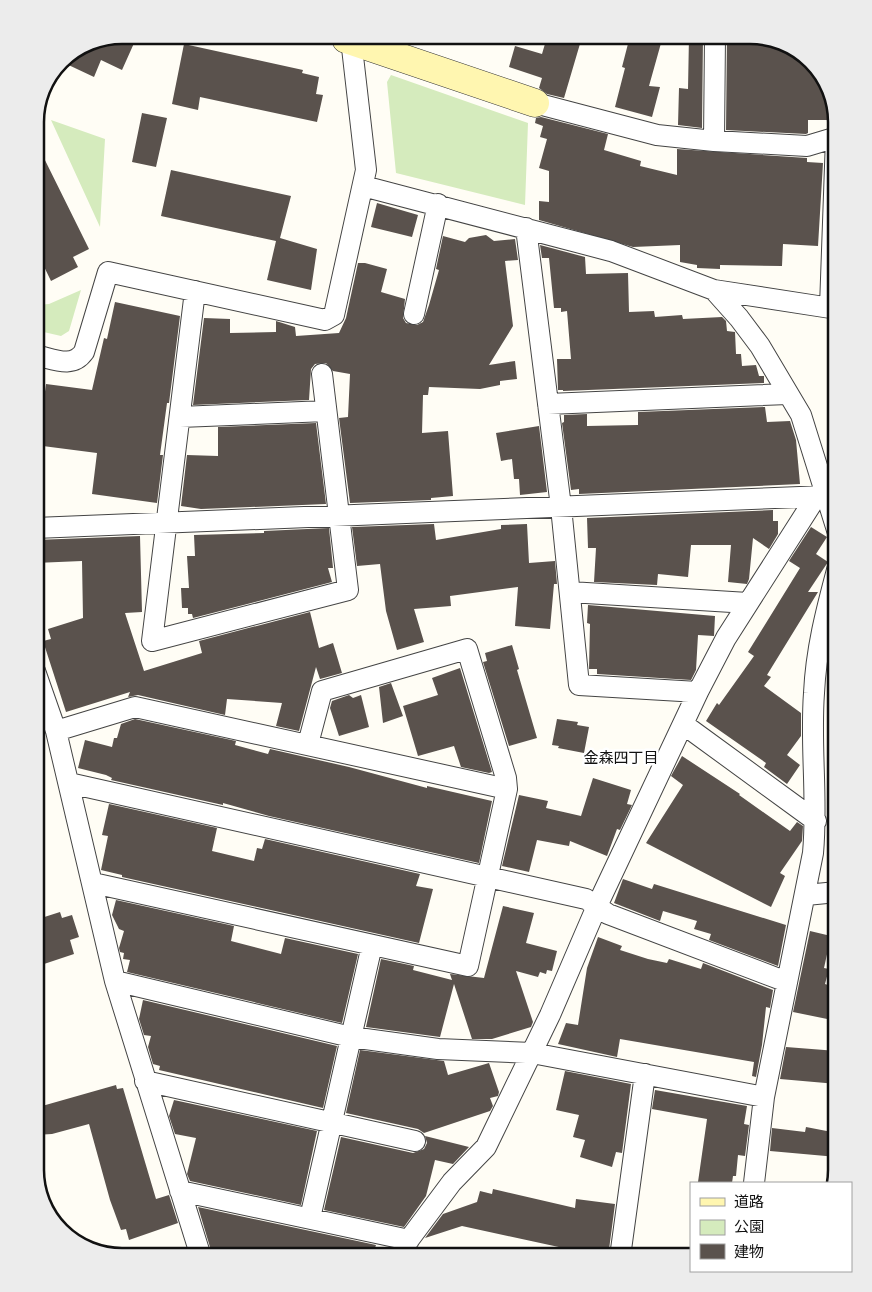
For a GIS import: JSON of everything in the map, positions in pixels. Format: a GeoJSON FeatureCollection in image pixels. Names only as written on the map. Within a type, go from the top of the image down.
{"type":"FeatureCollection","features":[{"type":"Feature","properties":{"kind":"street"},"geometry":{"type":"LineString","coordinates":[[44,357],[72,362],[78,360],[84,352],[108,272],[325,320],[334,315],[366,170],[350,44]]}},
{"type":"Feature","properties":{"kind":"street"},"geometry":{"type":"LineString","coordinates":[[362,44],[535,103],[657,135],[714,141],[807,146],[828,140]]}},
{"type":"Feature","properties":{"kind":"street"},"geometry":{"type":"LineString","coordinates":[[714,141],[715,44]]}},
{"type":"Feature","properties":{"kind":"street"},"geometry":{"type":"LineString","coordinates":[[363,186],[438,204],[612,251],[714,290],[828,307]]}},
{"type":"Feature","properties":{"kind":"street"},"geometry":{"type":"LineString","coordinates":[[414,314],[438,204]]}},
{"type":"Feature","properties":{"kind":"street"},"geometry":{"type":"LineString","coordinates":[[526,228],[561,507],[579,685],[698,692]]}},
{"type":"Feature","properties":{"kind":"street"},"geometry":{"type":"LineString","coordinates":[[714,290],[740,318],[760,346],[800,415],[828,492]]}},
{"type":"Feature","properties":{"kind":"street"},"geometry":{"type":"LineString","coordinates":[[195,291],[152,641],[348,590],[322,374]]}},
{"type":"Feature","properties":{"kind":"street"},"geometry":{"type":"LineString","coordinates":[[548,404],[788,394]]}},
{"type":"Feature","properties":{"kind":"street"},"geometry":{"type":"LineString","coordinates":[[180,418],[326,411]]}},
{"type":"Feature","properties":{"kind":"street"},"geometry":{"type":"LineString","coordinates":[[44,528],[828,495]]}},
{"type":"Feature","properties":{"kind":"street"},"geometry":{"type":"LineString","coordinates":[[403,1248],[452,1182],[486,1147],[532,1053],[597,906],[698,692],[726,638],[748,603],[828,496]]}},
{"type":"Feature","properties":{"kind":"street"},"geometry":{"type":"LineString","coordinates":[[570,592],[748,603]]}},
{"type":"Feature","properties":{"kind":"street"},"geometry":{"type":"LineString","coordinates":[[754,1182],[764,1097],[806,895],[816,820],[814,694],[819,637],[828,604]]}},
{"type":"Feature","properties":{"kind":"street"},"geometry":{"type":"LineString","coordinates":[[93,883],[468,966],[507,789],[506,778],[467,649],[322,691],[308,744]]}},
{"type":"Feature","properties":{"kind":"street"},"geometry":{"type":"LineString","coordinates":[[44,697],[56,731],[69,783],[115,981],[198,1248]]}},
{"type":"Feature","properties":{"kind":"street"},"geometry":{"type":"LineString","coordinates":[[56,731],[135,707],[507,789]]}},
{"type":"Feature","properties":{"kind":"street"},"geometry":{"type":"LineString","coordinates":[[683,724],[816,820]]}},
{"type":"Feature","properties":{"kind":"street"},"geometry":{"type":"LineString","coordinates":[[69,783],[586,899],[608,914],[788,982]]}},
{"type":"Feature","properties":{"kind":"street"},"geometry":{"type":"LineString","coordinates":[[806,895],[828,893]]}},
{"type":"Feature","properties":{"kind":"street"},"geometry":{"type":"LineString","coordinates":[[310,1218],[372,945]]}},
{"type":"Feature","properties":{"kind":"street"},"geometry":{"type":"LineString","coordinates":[[115,981],[351,1037],[438,1049],[532,1053],[764,1097]]}},
{"type":"Feature","properties":{"kind":"street"},"geometry":{"type":"LineString","coordinates":[[621,1248],[645,1074]]}},
{"type":"Feature","properties":{"kind":"street"},"geometry":{"type":"LineString","coordinates":[[145,1081],[415,1141]]}},
{"type":"Feature","properties":{"kind":"street"},"geometry":{"type":"LineString","coordinates":[[180,1191],[409,1240]]}},
{"type":"Feature","properties":{"kind":"green space"},"geometry":{"type":"Polygon","coordinates":[[[391,75],[528,123],[525,205],[396,173],[387,82],[391,75]]]}},
{"type":"Feature","properties":{"kind":"green space"},"geometry":{"type":"Polygon","coordinates":[[[51,120],[105,139],[100,227],[51,120]]]}},
{"type":"Feature","properties":{"kind":"green space"},"geometry":{"type":"Polygon","coordinates":[[[81,290],[69,331],[61,336],[44,332],[44,304],[81,290]]]}},
{"type":"Feature","properties":{"kind":"building"},"geometry":{"type":"Polygon","coordinates":[[[134,44],[122,70],[101,60],[94,77],[69,65],[92,50],[107,45],[134,44]]]}},
{"type":"Feature","properties":{"kind":"building"},"geometry":{"type":"Polygon","coordinates":[[[184,44],[303,70],[302,73],[319,77],[316,94],[323,95],[317,122],[200,97],[198,110],[172,104],[184,44]]]}},
{"type":"Feature","properties":{"kind":"building"},"geometry":{"type":"Polygon","coordinates":[[[545,44],[580,44],[564,98],[547,94],[539,88],[542,78],[509,67],[515,46],[542,54],[545,44]]]}},
{"type":"Feature","properties":{"kind":"building"},"geometry":{"type":"Polygon","coordinates":[[[628,44],[661,44],[649,86],[660,87],[652,117],[615,107],[625,68],[622,67],[628,44]]]}},
{"type":"Feature","properties":{"kind":"building"},"geometry":{"type":"Polygon","coordinates":[[[689,44],[703,44],[702,128],[678,125],[679,88],[688,89],[689,44]]]}},
{"type":"Feature","properties":{"kind":"building"},"geometry":{"type":"Polygon","coordinates":[[[727,44],[765,45],[793,57],[812,74],[826,102],[828,120],[808,120],[808,133],[806,134],[726,130],[727,44]]]}},
{"type":"Feature","properties":{"kind":"building"},"geometry":{"type":"Polygon","coordinates":[[[142,113],[167,118],[156,167],[132,162],[142,113]]]}},
{"type":"Feature","properties":{"kind":"building"},"geometry":{"type":"Polygon","coordinates":[[[541,117],[608,134],[604,150],[641,161],[640,166],[677,175],[677,149],[807,158],[807,162],[823,163],[818,246],[783,244],[782,266],[720,265],[720,269],[697,268],[697,265],[680,262],[680,245],[633,247],[539,220],[539,201],[549,202],[549,171],[539,168],[547,139],[540,137],[543,126],[535,123],[536,118],[541,117]]]}},
{"type":"Feature","properties":{"kind":"building"},"geometry":{"type":"Polygon","coordinates":[[[44,158],[89,249],[73,257],[78,267],[51,281],[44,267],[44,158]]]}},
{"type":"Feature","properties":{"kind":"building"},"geometry":{"type":"Polygon","coordinates":[[[171,170],[291,196],[280,238],[317,249],[311,290],[267,280],[276,241],[161,216],[171,170]]]}},
{"type":"Feature","properties":{"kind":"building"},"geometry":{"type":"Polygon","coordinates":[[[377,203],[418,215],[412,237],[371,227],[377,203]]]}},
{"type":"Feature","properties":{"kind":"building"},"geometry":{"type":"Polygon","coordinates":[[[486,235],[494,241],[515,239],[518,260],[505,261],[513,326],[489,365],[515,361],[517,379],[500,381],[500,385],[480,389],[429,387],[428,395],[423,395],[422,433],[448,431],[453,496],[431,498],[431,500],[350,503],[339,418],[348,417],[350,374],[333,371],[326,363],[315,364],[311,369],[309,400],[193,405],[204,318],[230,319],[230,333],[276,332],[276,321],[295,327],[296,336],[339,333],[346,318],[358,263],[365,263],[387,269],[381,292],[405,299],[403,318],[406,323],[417,325],[423,322],[429,305],[439,270],[436,269],[443,236],[465,242],[469,238],[486,235]]]}},
{"type":"Feature","properties":{"kind":"building"},"geometry":{"type":"Polygon","coordinates":[[[540,245],[585,257],[586,274],[628,273],[629,312],[654,311],[655,317],[682,315],[683,319],[722,317],[726,321],[727,331],[735,332],[736,354],[741,354],[742,366],[756,365],[759,376],[764,376],[764,383],[558,390],[557,359],[571,359],[567,311],[561,312],[561,308],[554,308],[549,258],[542,258],[540,245]]]}},
{"type":"Feature","properties":{"kind":"building"},"geometry":{"type":"Polygon","coordinates":[[[115,302],[180,316],[169,403],[167,403],[160,455],[163,455],[157,503],[92,494],[97,453],[44,446],[44,399],[46,384],[92,390],[104,338],[107,339],[115,302]]]}},
{"type":"Feature","properties":{"kind":"building"},"geometry":{"type":"Polygon","coordinates":[[[765,407],[767,422],[790,421],[796,440],[800,484],[579,494],[579,489],[571,490],[562,423],[564,422],[564,415],[587,414],[587,426],[638,425],[638,412],[765,407]]]}},
{"type":"Feature","properties":{"kind":"building"},"geometry":{"type":"Polygon","coordinates":[[[316,423],[326,504],[201,509],[181,506],[187,455],[218,456],[218,427],[316,423]]]}},
{"type":"Feature","properties":{"kind":"building"},"geometry":{"type":"Polygon","coordinates":[[[539,426],[547,492],[520,495],[519,479],[514,479],[512,459],[501,461],[496,433],[539,426]]]}},
{"type":"Feature","properties":{"kind":"building"},"geometry":{"type":"Polygon","coordinates":[[[773,510],[773,521],[778,521],[778,534],[769,549],[753,538],[747,584],[728,582],[731,545],[691,545],[688,577],[658,574],[657,585],[594,582],[596,548],[588,548],[587,518],[773,510]]]}},
{"type":"Feature","properties":{"kind":"building"},"geometry":{"type":"Polygon","coordinates":[[[434,524],[436,540],[501,529],[501,525],[527,524],[529,563],[555,561],[557,584],[554,584],[550,629],[515,626],[518,587],[450,596],[451,606],[414,609],[424,642],[397,650],[386,611],[380,564],[357,566],[352,527],[434,524]]]}},
{"type":"Feature","properties":{"kind":"building"},"geometry":{"type":"Polygon","coordinates":[[[811,527],[827,537],[816,554],[828,562],[808,592],[818,592],[767,675],[771,677],[764,686],[801,713],[801,736],[787,755],[800,765],[787,784],[764,767],[766,763],[706,721],[717,703],[719,705],[754,656],[748,652],[800,568],[789,561],[811,527]]]}},
{"type":"Feature","properties":{"kind":"building"},"geometry":{"type":"Polygon","coordinates":[[[329,528],[333,568],[328,568],[332,582],[193,618],[192,614],[188,614],[188,608],[182,608],[181,588],[189,588],[187,556],[195,556],[194,535],[264,533],[264,531],[329,528]]]}},
{"type":"Feature","properties":{"kind":"building"},"geometry":{"type":"Polygon","coordinates":[[[140,536],[142,612],[125,613],[144,671],[202,653],[199,641],[310,612],[319,648],[333,643],[342,673],[320,679],[316,667],[299,731],[276,726],[282,703],[227,699],[225,715],[138,695],[128,697],[130,692],[66,712],[44,641],[51,639],[48,629],[83,618],[82,561],[44,563],[44,540],[140,536]]]}},
{"type":"Feature","properties":{"kind":"building"},"geometry":{"type":"Polygon","coordinates":[[[588,605],[715,616],[714,636],[698,635],[696,670],[691,680],[597,674],[597,669],[589,669],[590,624],[587,623],[588,605]]]}},
{"type":"Feature","properties":{"kind":"building"},"geometry":{"type":"Polygon","coordinates":[[[512,645],[519,669],[517,670],[537,738],[509,746],[483,662],[487,661],[485,653],[512,645]]]}},
{"type":"Feature","properties":{"kind":"building"},"geometry":{"type":"Polygon","coordinates":[[[460,668],[492,772],[489,773],[461,767],[454,746],[418,756],[403,706],[438,695],[432,678],[460,668]]]}},
{"type":"Feature","properties":{"kind":"building"},"geometry":{"type":"Polygon","coordinates":[[[391,683],[403,716],[383,723],[379,687],[391,683]]]}},
{"type":"Feature","properties":{"kind":"building"},"geometry":{"type":"Polygon","coordinates":[[[349,695],[353,698],[361,695],[369,727],[339,736],[330,708],[332,701],[349,695]]]}},
{"type":"Feature","properties":{"kind":"building"},"geometry":{"type":"Polygon","coordinates":[[[135,719],[236,741],[235,745],[268,754],[270,749],[349,767],[427,788],[427,786],[492,801],[479,863],[269,816],[223,803],[223,805],[111,780],[112,778],[106,775],[78,768],[85,740],[112,747],[121,724],[135,719]]]}},
{"type":"Feature","properties":{"kind":"building"},"geometry":{"type":"Polygon","coordinates":[[[557,719],[578,722],[577,725],[589,727],[584,753],[552,745],[557,719]]]}},
{"type":"Feature","properties":{"kind":"building"},"geometry":{"type":"Polygon","coordinates":[[[682,756],[740,794],[790,831],[797,822],[803,826],[802,841],[780,873],[785,876],[771,907],[646,843],[683,785],[671,776],[682,756]]]}},
{"type":"Feature","properties":{"kind":"building"},"geometry":{"type":"Polygon","coordinates":[[[593,778],[631,790],[627,804],[632,805],[620,830],[617,829],[607,856],[570,841],[569,846],[537,840],[529,872],[502,866],[519,795],[548,801],[546,808],[581,816],[593,778]]]}},
{"type":"Feature","properties":{"kind":"building"},"geometry":{"type":"Polygon","coordinates":[[[109,804],[217,828],[212,851],[254,861],[257,848],[262,849],[265,839],[420,874],[416,886],[433,889],[419,943],[122,877],[122,875],[101,870],[108,836],[102,835],[109,804]]]}},
{"type":"Feature","properties":{"kind":"building"},"geometry":{"type":"Polygon","coordinates":[[[623,879],[652,889],[654,884],[786,925],[778,966],[709,940],[711,934],[694,929],[697,921],[663,911],[660,921],[614,903],[623,879]]]}},
{"type":"Feature","properties":{"kind":"building"},"geometry":{"type":"Polygon","coordinates":[[[116,900],[234,926],[231,941],[281,954],[285,938],[358,954],[342,1023],[127,972],[130,960],[123,959],[124,953],[120,952],[119,948],[124,931],[119,929],[112,915],[116,900]]]}},
{"type":"Feature","properties":{"kind":"building"},"geometry":{"type":"Polygon","coordinates":[[[503,906],[534,913],[526,943],[557,951],[552,971],[547,970],[546,974],[540,972],[538,977],[516,971],[533,1022],[531,1027],[492,1039],[472,1039],[454,984],[440,1037],[366,1027],[381,959],[414,966],[413,970],[452,980],[450,974],[484,978],[503,906]]]}},
{"type":"Feature","properties":{"kind":"building"},"geometry":{"type":"Polygon","coordinates":[[[60,912],[62,918],[72,915],[79,937],[70,940],[74,954],[44,964],[44,917],[60,912]]]}},
{"type":"Feature","properties":{"kind":"building"},"geometry":{"type":"Polygon","coordinates":[[[810,931],[828,935],[828,950],[824,968],[828,969],[825,984],[828,985],[828,1019],[793,1012],[810,931]]]}},
{"type":"Feature","properties":{"kind":"building"},"geometry":{"type":"Polygon","coordinates":[[[598,937],[622,946],[620,950],[648,959],[667,963],[669,959],[701,969],[703,963],[773,990],[770,1008],[766,1007],[756,1077],[752,1076],[754,1062],[620,1039],[617,1057],[558,1044],[566,1023],[578,1025],[587,968],[598,937]]]}},
{"type":"Feature","properties":{"kind":"building"},"geometry":{"type":"Polygon","coordinates":[[[143,1000],[337,1046],[323,1108],[159,1070],[160,1066],[153,1064],[148,1047],[151,1036],[144,1035],[139,1019],[143,1000]]]}},
{"type":"Feature","properties":{"kind":"building"},"geometry":{"type":"Polygon","coordinates":[[[786,1047],[828,1050],[828,1083],[780,1079],[786,1047]]]}},
{"type":"Feature","properties":{"kind":"building"},"geometry":{"type":"Polygon","coordinates":[[[360,1050],[444,1061],[448,1075],[489,1063],[499,1092],[498,1096],[490,1098],[493,1106],[490,1111],[424,1133],[418,1129],[346,1113],[360,1050]]]}},
{"type":"Feature","properties":{"kind":"building"},"geometry":{"type":"Polygon","coordinates":[[[565,1071],[631,1084],[622,1153],[616,1152],[612,1167],[580,1157],[585,1140],[573,1137],[579,1115],[556,1110],[565,1071]]]}},
{"type":"Feature","properties":{"kind":"building"},"geometry":{"type":"Polygon","coordinates":[[[116,1085],[117,1089],[123,1088],[156,1199],[169,1195],[178,1223],[129,1240],[126,1229],[121,1230],[110,1200],[89,1124],[44,1134],[44,1105],[116,1085]]]}},
{"type":"Feature","properties":{"kind":"building"},"geometry":{"type":"Polygon","coordinates":[[[655,1090],[747,1106],[744,1124],[749,1125],[745,1156],[738,1155],[736,1176],[733,1176],[732,1182],[698,1182],[707,1119],[652,1109],[655,1090]]]}},
{"type":"Feature","properties":{"kind":"building"},"geometry":{"type":"Polygon","coordinates":[[[174,1100],[317,1131],[301,1205],[190,1181],[187,1174],[196,1138],[175,1134],[169,1116],[174,1100]]]}},
{"type":"Feature","properties":{"kind":"building"},"geometry":{"type":"Polygon","coordinates":[[[806,1127],[828,1131],[828,1156],[770,1151],[772,1128],[805,1132],[806,1127]]]}},
{"type":"Feature","properties":{"kind":"building"},"geometry":{"type":"Polygon","coordinates":[[[425,1136],[469,1147],[453,1164],[435,1160],[426,1196],[404,1227],[324,1210],[341,1137],[413,1153],[424,1149],[427,1143],[425,1136]]]}},
{"type":"Feature","properties":{"kind":"building"},"geometry":{"type":"Polygon","coordinates":[[[493,1189],[575,1208],[576,1199],[615,1204],[609,1248],[563,1248],[462,1226],[425,1238],[443,1214],[477,1202],[480,1191],[492,1194],[493,1189]]]}},
{"type":"Feature","properties":{"kind":"building"},"geometry":{"type":"Polygon","coordinates":[[[198,1207],[376,1245],[375,1248],[210,1248],[198,1207]]]}},
{"type":"Feature","properties":{"kind":"district","name":"金森四丁目"},"geometry":{"type":"Point","coordinates":[621,757]}}]}
